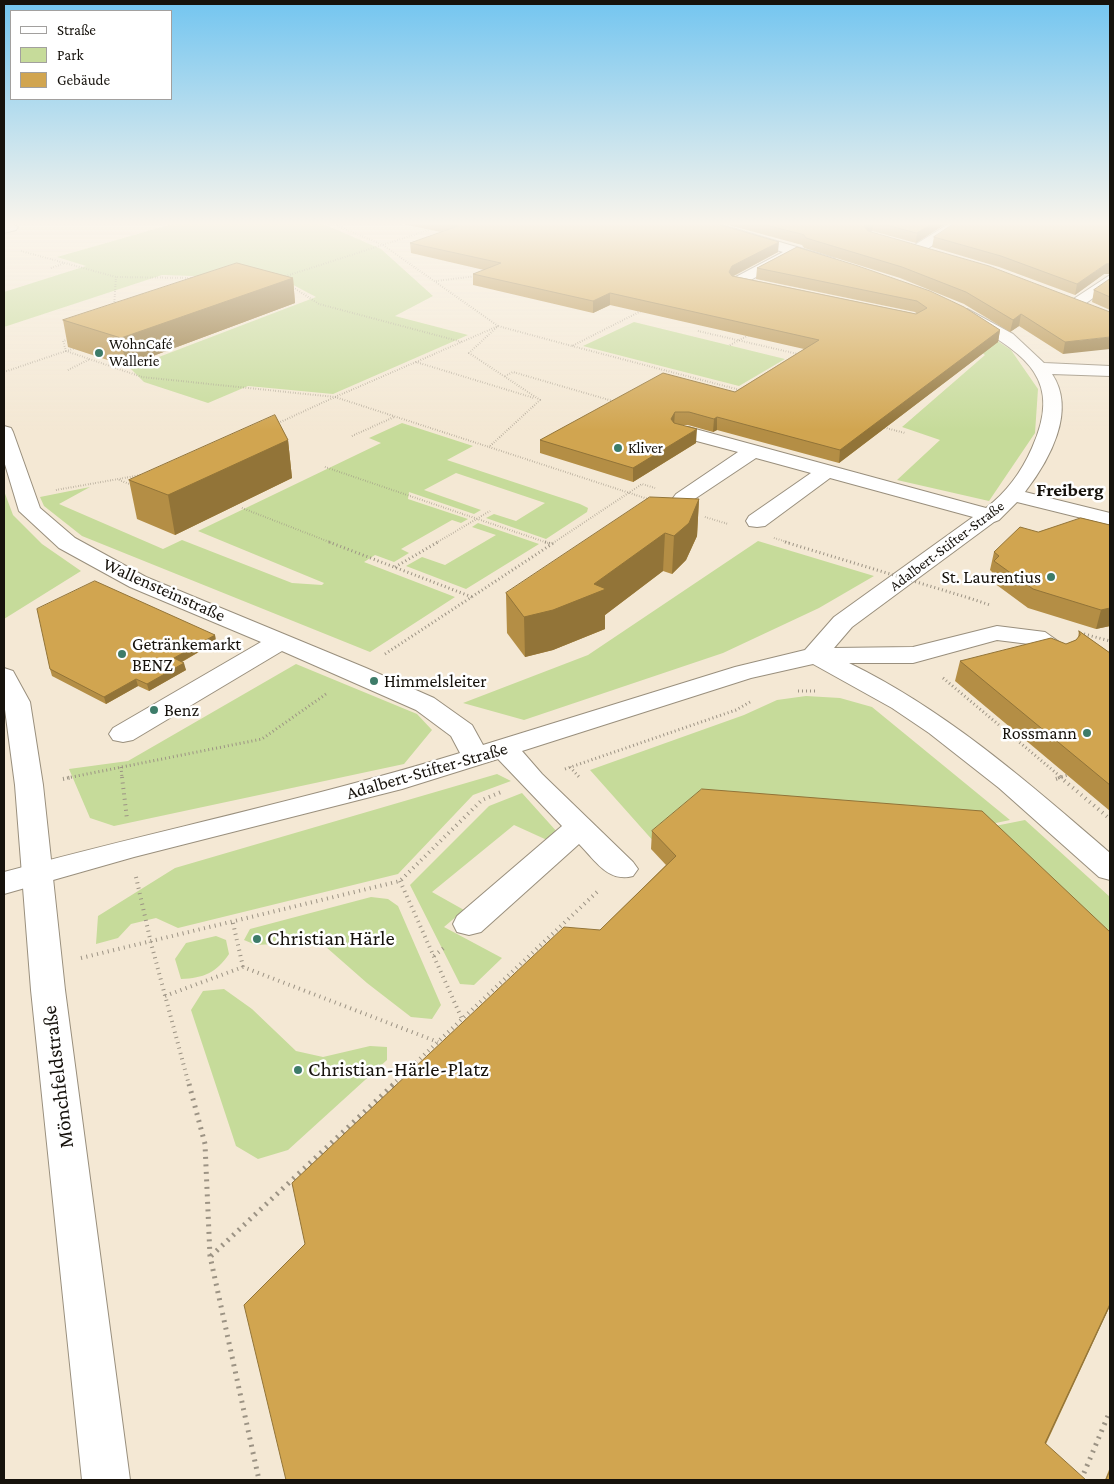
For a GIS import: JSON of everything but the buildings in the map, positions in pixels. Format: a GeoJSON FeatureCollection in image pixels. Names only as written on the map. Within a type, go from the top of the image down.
{"type":"FeatureCollection","features":[{"type":"Feature","properties":{"kind":"street"},"geometry":{"type":"LineString","coordinates":[[1077,302],[1091,292]]}},
{"type":"Feature","properties":{"kind":"street"},"geometry":{"type":"LineString","coordinates":[[1062,298],[1077,302],[1094,310]]}},
{"type":"Feature","properties":{"kind":"street","name":"Adalbert-Stifter-Straße"},"geometry":{"type":"LineString","coordinates":[[20,878],[392,784],[744,672],[814,656],[843,622],[992,516],[1013,495],[1039,455],[1049,431],[1053,392],[1039,368],[1018,346],[967,314],[949,306]]}},
{"type":"Feature","properties":{"kind":"street"},"geometry":{"type":"LineString","coordinates":[[1039,368],[1110,371]]}},
{"type":"Feature","properties":{"kind":"street"},"geometry":{"type":"LineString","coordinates":[[681,430],[992,516]]}},
{"type":"Feature","properties":{"kind":"street","name":"Wallensteinstraße"},"geometry":{"type":"LineString","coordinates":[[4,432],[30,511],[67,543],[138,582],[357,673],[425,704],[462,730],[476,757]]}},
{"type":"Feature","properties":{"kind":"street"},"geometry":{"type":"LineString","coordinates":[[683,498],[753,451]]}},
{"type":"Feature","properties":{"kind":"street"},"geometry":{"type":"LineString","coordinates":[[757,521],[826,471]]}},
{"type":"Feature","properties":{"kind":"street"},"geometry":{"type":"LineString","coordinates":[[1013,495],[1110,519]]}},
{"type":"Feature","properties":{"kind":"street"},"geometry":{"type":"LineString","coordinates":[[814,656],[912,655],[997,633],[1036,637],[1060,654]]}},
{"type":"Feature","properties":{"kind":"street"},"geometry":{"type":"LineString","coordinates":[[123,734],[280,642]]}},
{"type":"Feature","properties":{"kind":"street"},"geometry":{"type":"LineString","coordinates":[[814,656],[874,684],[919,713],[1019,790],[1110,870]]}},
{"type":"Feature","properties":{"kind":"street","name":"Mönchfeldstraße"},"geometry":{"type":"LineString","coordinates":[[4,676],[17,702],[29,785],[20,878],[48,990],[106,1480]]}},
{"type":"Feature","properties":{"kind":"street"},"geometry":{"type":"LineString","coordinates":[[504,748],[532,780],[622,869]]}},
{"type":"Feature","properties":{"kind":"street"},"geometry":{"type":"LineString","coordinates":[[469,924],[579,827]]}},
{"type":"Feature","properties":{"kind":"path"},"geometry":{"type":"LineString","coordinates":[[114,309],[115,292]]}},
{"type":"Feature","properties":{"kind":"path"},"geometry":{"type":"LineString","coordinates":[[303,292],[319,304],[462,342]]}},
{"type":"Feature","properties":{"kind":"path"},"geometry":{"type":"LineString","coordinates":[[450,292],[498,326],[746,391]]}},
{"type":"Feature","properties":{"kind":"path"},"geometry":{"type":"LineString","coordinates":[[572,346],[643,310]]}},
{"type":"Feature","properties":{"kind":"path"},"geometry":{"type":"LineString","coordinates":[[276,424],[498,326]]}},
{"type":"Feature","properties":{"kind":"path"},"geometry":{"type":"LineString","coordinates":[[498,326],[469,353],[540,400]]}},
{"type":"Feature","properties":{"kind":"path"},"geometry":{"type":"LineString","coordinates":[[698,331],[804,356],[796,361]]}},
{"type":"Feature","properties":{"kind":"path"},"geometry":{"type":"LineString","coordinates":[[730,346],[755,332]]}},
{"type":"Feature","properties":{"kind":"path"},"geometry":{"type":"LineString","coordinates":[[66,351],[63,341],[71,339]]}},
{"type":"Feature","properties":{"kind":"path"},"geometry":{"type":"LineString","coordinates":[[4,372],[76,348]]}},
{"type":"Feature","properties":{"kind":"path"},"geometry":{"type":"LineString","coordinates":[[66,351],[142,377],[335,398],[629,493]]}},
{"type":"Feature","properties":{"kind":"path"},"geometry":{"type":"LineString","coordinates":[[68,370],[90,359]]}},
{"type":"Feature","properties":{"kind":"path"},"geometry":{"type":"LineString","coordinates":[[416,362],[540,400]]}},
{"type":"Feature","properties":{"kind":"path"},"geometry":{"type":"LineString","coordinates":[[504,377],[513,372],[625,404]]}},
{"type":"Feature","properties":{"kind":"path"},"geometry":{"type":"LineString","coordinates":[[489,447],[540,400]]}},
{"type":"Feature","properties":{"kind":"path"},"geometry":{"type":"LineString","coordinates":[[352,436],[394,417]]}},
{"type":"Feature","properties":{"kind":"path"},"geometry":{"type":"LineString","coordinates":[[876,425],[905,433]]}},
{"type":"Feature","properties":{"kind":"path"},"geometry":{"type":"LineString","coordinates":[[325,467],[552,544]]}},
{"type":"Feature","properties":{"kind":"path"},"geometry":{"type":"LineString","coordinates":[[25,496],[145,475]]}},
{"type":"Feature","properties":{"kind":"path"},"geometry":{"type":"LineString","coordinates":[[119,479],[134,486]]}},
{"type":"Feature","properties":{"kind":"path"},"geometry":{"type":"LineString","coordinates":[[29,785],[262,739],[357,673],[642,484]]}},
{"type":"Feature","properties":{"kind":"path"},"geometry":{"type":"LineString","coordinates":[[242,508],[472,597]]}},
{"type":"Feature","properties":{"kind":"path"},"geometry":{"type":"LineString","coordinates":[[394,567],[490,511]]}},
{"type":"Feature","properties":{"kind":"path"},"geometry":{"type":"LineString","coordinates":[[774,538],[968,598]]}},
{"type":"Feature","properties":{"kind":"path"},"geometry":{"type":"LineString","coordinates":[[943,678],[1110,819]]}},
{"type":"Feature","properties":{"kind":"path"},"geometry":{"type":"LineString","coordinates":[[793,690],[822,692]]}},
{"type":"Feature","properties":{"kind":"path"},"geometry":{"type":"LineString","coordinates":[[259,1480],[210,1256],[205,1144],[151,943],[400,881],[482,800],[532,780],[736,710],[752,701]]}},
{"type":"Feature","properties":{"kind":"path"},"geometry":{"type":"LineString","coordinates":[[1019,790],[1076,773]]}},
{"type":"Feature","properties":{"kind":"path"},"geometry":{"type":"LineString","coordinates":[[210,1256],[622,869]]}},
{"type":"Feature","properties":{"kind":"path"},"geometry":{"type":"LineString","coordinates":[[400,881],[462,1019]]}},
{"type":"Feature","properties":{"kind":"path"},"geometry":{"type":"LineString","coordinates":[[233,923],[243,967]]}},
{"type":"Feature","properties":{"kind":"path"},"geometry":{"type":"LineString","coordinates":[[165,996],[243,967],[438,1042],[446,1047]]}},
{"type":"Feature","properties":{"kind":"path"},"geometry":{"type":"LineString","coordinates":[[1081,1480],[1110,1411]]}},
{"type":"Feature","properties":{"kind":"green space"},"geometry":{"type":"Polygon","coordinates":[[[4,292],[110,292],[4,327],[4,292]]]}},
{"type":"Feature","properties":{"kind":"green space"},"geometry":{"type":"Polygon","coordinates":[[[307,292],[429,292],[433,296],[395,316],[468,335],[333,394],[248,386],[208,403],[144,382],[130,368],[316,297],[307,292]]]}},
{"type":"Feature","properties":{"kind":"green space"},"geometry":{"type":"Polygon","coordinates":[[[634,322],[785,359],[739,386],[583,346],[634,322]]]}},
{"type":"Feature","properties":{"kind":"green space"},"geometry":{"type":"Polygon","coordinates":[[[972,324],[1011,350],[1038,389],[1035,433],[989,501],[897,480],[940,440],[902,427],[985,355],[967,341],[972,324]]]}},
{"type":"Feature","properties":{"kind":"green space"},"geometry":{"type":"Polygon","coordinates":[[[402,423],[473,446],[447,460],[588,508],[587,512],[546,539],[486,518],[494,514],[516,521],[545,503],[456,473],[424,490],[481,510],[474,514],[409,492],[408,499],[468,519],[461,523],[452,520],[401,549],[409,553],[394,562],[375,555],[364,562],[455,597],[370,652],[82,536],[44,506],[40,497],[90,487],[59,504],[163,549],[182,540],[292,583],[322,585],[324,583],[198,531],[381,443],[369,438],[402,423]]]}},
{"type":"Feature","properties":{"kind":"green space"},"geometry":{"type":"Polygon","coordinates":[[[4,491],[13,515],[42,544],[81,571],[4,619],[4,491]]]}},
{"type":"Feature","properties":{"kind":"green space"},"geometry":{"type":"Polygon","coordinates":[[[478,523],[539,544],[466,589],[406,566],[422,557],[445,565],[496,535],[472,527],[478,523]]]}},
{"type":"Feature","properties":{"kind":"green space"},"geometry":{"type":"Polygon","coordinates":[[[758,541],[874,576],[819,608],[723,653],[524,720],[463,703],[588,655],[758,541]]]}},
{"type":"Feature","properties":{"kind":"green space"},"geometry":{"type":"Polygon","coordinates":[[[296,664],[417,714],[432,730],[404,764],[114,826],[90,818],[69,769],[128,761],[296,664]]]}},
{"type":"Feature","properties":{"kind":"green space"},"geometry":{"type":"Polygon","coordinates":[[[806,696],[840,698],[872,707],[1010,820],[977,827],[698,805],[655,843],[590,770],[744,715],[777,700],[806,696]]]}},
{"type":"Feature","properties":{"kind":"green space"},"geometry":{"type":"Polygon","coordinates":[[[497,774],[511,781],[473,795],[398,874],[178,928],[156,918],[131,924],[118,938],[96,944],[98,916],[175,868],[497,774]]]}},
{"type":"Feature","properties":{"kind":"green space"},"geometry":{"type":"Polygon","coordinates":[[[522,793],[558,833],[547,840],[514,825],[432,892],[464,910],[444,927],[502,958],[474,985],[460,984],[410,885],[489,806],[522,793]]]}},
{"type":"Feature","properties":{"kind":"green space"},"geometry":{"type":"Polygon","coordinates":[[[1025,820],[1110,897],[1110,955],[980,829],[1025,820]]]}},
{"type":"Feature","properties":{"kind":"green space"},"geometry":{"type":"Polygon","coordinates":[[[371,897],[388,899],[398,906],[441,1005],[432,1019],[411,1017],[367,983],[326,947],[310,942],[256,945],[244,940],[250,929],[371,897]]]}},
{"type":"Feature","properties":{"kind":"green space"},"geometry":{"type":"Polygon","coordinates":[[[216,936],[226,940],[229,954],[219,966],[209,973],[203,976],[181,979],[175,959],[186,943],[216,936]]]}},
{"type":"Feature","properties":{"kind":"green space"},"geometry":{"type":"Polygon","coordinates":[[[224,989],[252,1009],[296,1051],[323,1057],[370,1046],[387,1047],[387,1060],[288,1150],[258,1159],[236,1146],[191,1010],[203,991],[224,989]]]}},
{"type":"Feature","properties":{"kind":"place","name":"WohnCafé Wallerie"},"geometry":{"type":"Point","coordinates":[99,353]}},
{"type":"Feature","properties":{"kind":"place","name":"Kliver"},"geometry":{"type":"Point","coordinates":[618,448]}},
{"type":"Feature","properties":{"kind":"place","name":"St. Laurentius"},"geometry":{"type":"Point","coordinates":[1051,577]}},
{"type":"Feature","properties":{"kind":"place","name":"Getränkemarkt BENZ"},"geometry":{"type":"Point","coordinates":[122,654]}},
{"type":"Feature","properties":{"kind":"place","name":"Himmelsleiter"},"geometry":{"type":"Point","coordinates":[374,681]}},
{"type":"Feature","properties":{"kind":"place","name":"Benz"},"geometry":{"type":"Point","coordinates":[154,710]}},
{"type":"Feature","properties":{"kind":"place","name":"Rossmann"},"geometry":{"type":"Point","coordinates":[1087,733]}},
{"type":"Feature","properties":{"kind":"place","name":"Christian Härle"},"geometry":{"type":"Point","coordinates":[257,939]}},
{"type":"Feature","properties":{"kind":"place","name":"Christian-Härle-Platz"},"geometry":{"type":"Point","coordinates":[298,1070]}},
{"type":"Feature","properties":{"kind":"district","name":"Freiberg"},"geometry":{"type":"Point","coordinates":[1070,490]}}]}
